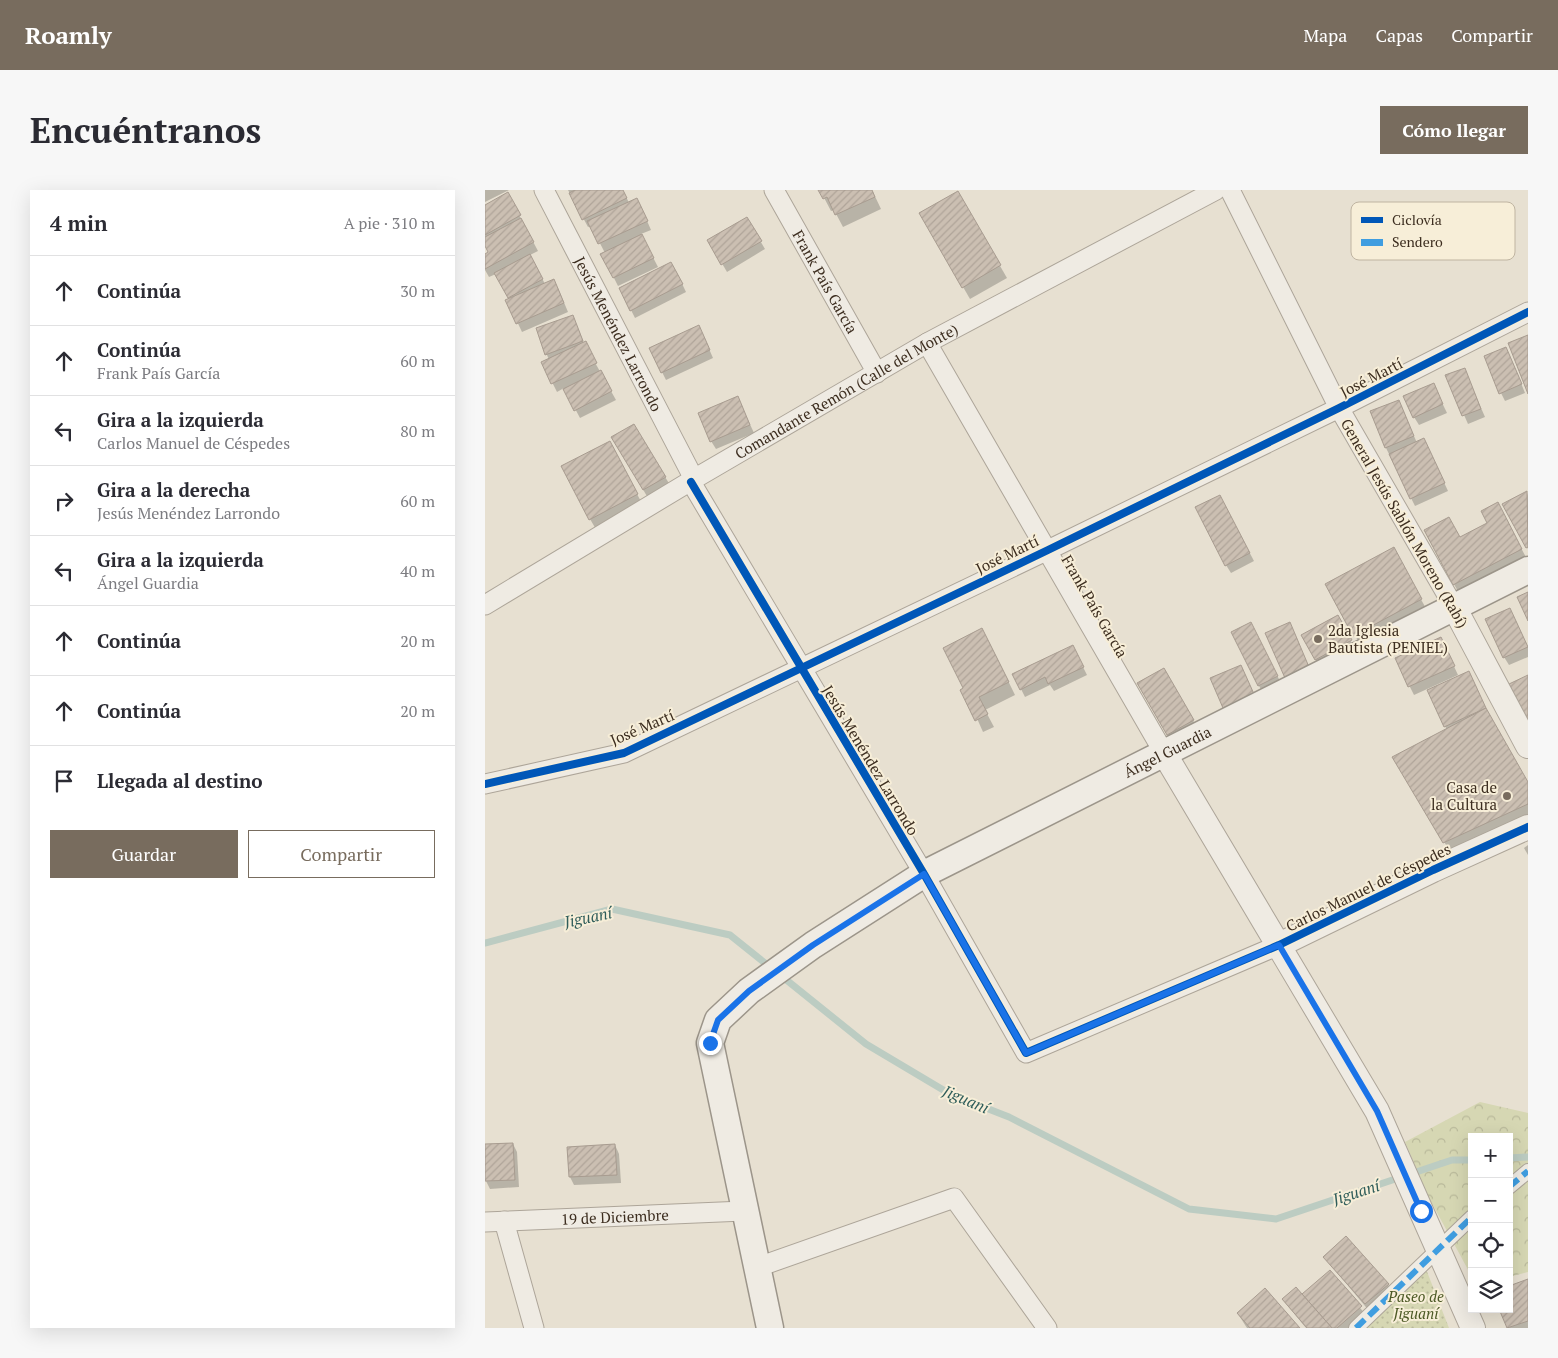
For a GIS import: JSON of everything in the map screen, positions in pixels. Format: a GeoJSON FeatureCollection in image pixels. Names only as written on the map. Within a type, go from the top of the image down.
{"type":"FeatureCollection","features":[{"type":"Feature","properties":{"kind":"main road","name":"Ángel Guardia"},"geometry":{"type":"LineString","coordinates":[[770,1328],[758,1267],[744,1212],[710,1043],[718,1020],[749,991],[813,945],[924,874],[1528,570]]}},
{"type":"Feature","properties":{"kind":"street","name":"Jesús Menéndez Larrondo"},"geometry":{"type":"LineString","coordinates":[[543,190],[693,480],[801,669],[924,874],[1026,1053]]}},
{"type":"Feature","properties":{"kind":"street","name":"Frank País García"},"geometry":{"type":"LineString","coordinates":[[774,190],[877,373]]}},
{"type":"Feature","properties":{"kind":"street","name":"Comandante Remón (Calle del Monte)"},"geometry":{"type":"LineString","coordinates":[[485,605],[927,343],[1216,190]]}},
{"type":"Feature","properties":{"kind":"street","name":"General Jesús Sablón Moreno (Rabí)"},"geometry":{"type":"LineString","coordinates":[[1230,190],[1339,408],[1454,607],[1528,746]]}},
{"type":"Feature","properties":{"kind":"street","name":"José Martí"},"geometry":{"type":"LineString","coordinates":[[485,784],[624,753],[1048,550],[1339,408],[1528,312]]}},
{"type":"Feature","properties":{"kind":"street","name":"Frank País García"},"geometry":{"type":"LineString","coordinates":[[927,343],[1048,550],[1163,753],[1377,1111],[1473,1328]]}},
{"type":"Feature","properties":{"kind":"street","name":"Carlos Manuel de Céspedes"},"geometry":{"type":"LineString","coordinates":[[1026,1053],[1279,945],[1433,870],[1528,827]]}},
{"type":"Feature","properties":{"kind":"street"},"geometry":{"type":"LineString","coordinates":[[1513,1184],[1528,1172]]}},
{"type":"Feature","properties":{"kind":"street"},"geometry":{"type":"LineString","coordinates":[[758,1267],[954,1198],[1047,1328]]}},
{"type":"Feature","properties":{"kind":"street","name":"19 de Diciembre"},"geometry":{"type":"LineString","coordinates":[[494,1221],[744,1212]]}},
{"type":"Feature","properties":{"kind":"street"},"geometry":{"type":"LineString","coordinates":[[494,1221],[533,1328]]}},
{"type":"Feature","properties":{"kind":"street"},"geometry":{"type":"LineString","coordinates":[[1356,1328],[1468,1221]]}},
{"type":"Feature","properties":{"kind":"green space"},"geometry":{"type":"Polygon","coordinates":[[[1480,1102],[1528,1113],[1528,1272],[1513,1276],[1513,1133],[1468,1133],[1468,1270],[1428,1196],[1405,1142],[1480,1102]]]}},
{"type":"Feature","properties":{"kind":"green space","name":"Paseo de Jiguaní"},"geometry":{"type":"Polygon","coordinates":[[[1424,1264],[1449,1328],[1362,1328],[1424,1264]]]}},
{"type":"Feature","properties":{"kind":"building"},"geometry":{"type":"Polygon","coordinates":[[[575,190],[623,190],[627,198],[582,220],[569,193],[575,190]]]}},
{"type":"Feature","properties":{"kind":"building"},"geometry":{"type":"Polygon","coordinates":[[[818,190],[872,190],[875,197],[835,215],[827,197],[823,199],[818,190]]]}},
{"type":"Feature","properties":{"kind":"building"},"geometry":{"type":"Polygon","coordinates":[[[958,191],[1001,265],[962,288],[919,213],[958,191]]]}},
{"type":"Feature","properties":{"kind":"building"},"geometry":{"type":"Polygon","coordinates":[[[508,192],[521,215],[485,235],[485,205],[508,192]]]}},
{"type":"Feature","properties":{"kind":"building"},"geometry":{"type":"Polygon","coordinates":[[[637,198],[648,221],[598,244],[587,221],[637,198]]]}},
{"type":"Feature","properties":{"kind":"building"},"geometry":{"type":"Polygon","coordinates":[[[747,217],[762,241],[721,265],[707,240],[747,217]]]}},
{"type":"Feature","properties":{"kind":"building"},"geometry":{"type":"Polygon","coordinates":[[[521,218],[534,242],[485,269],[485,254],[488,252],[485,246],[485,237],[521,218]]]}},
{"type":"Feature","properties":{"kind":"building"},"geometry":{"type":"Polygon","coordinates":[[[642,234],[654,258],[613,278],[600,254],[642,234]]]}},
{"type":"Feature","properties":{"kind":"building"},"geometry":{"type":"Polygon","coordinates":[[[530,254],[543,279],[508,298],[494,273],[530,254]]]}},
{"type":"Feature","properties":{"kind":"building"},"geometry":{"type":"Polygon","coordinates":[[[671,262],[683,284],[630,311],[619,288],[671,262]]]}},
{"type":"Feature","properties":{"kind":"building"},"geometry":{"type":"Polygon","coordinates":[[[554,279],[564,303],[516,324],[505,300],[554,279]]]}},
{"type":"Feature","properties":{"kind":"building"},"geometry":{"type":"Polygon","coordinates":[[[573,315],[583,341],[545,355],[536,328],[573,315]]]}},
{"type":"Feature","properties":{"kind":"building"},"geometry":{"type":"Polygon","coordinates":[[[699,325],[710,350],[661,373],[649,348],[699,325]]]}},
{"type":"Feature","properties":{"kind":"building"},"geometry":{"type":"Polygon","coordinates":[[[1528,335],[1528,394],[1508,343],[1528,335]]]}},
{"type":"Feature","properties":{"kind":"building"},"geometry":{"type":"Polygon","coordinates":[[[586,341],[597,363],[551,384],[541,362],[586,341]]]}},
{"type":"Feature","properties":{"kind":"building"},"geometry":{"type":"Polygon","coordinates":[[[1506,347],[1522,384],[1499,394],[1484,356],[1506,347]]]}},
{"type":"Feature","properties":{"kind":"building"},"geometry":{"type":"Polygon","coordinates":[[[1465,368],[1481,409],[1462,416],[1445,375],[1465,368]]]}},
{"type":"Feature","properties":{"kind":"building"},"geometry":{"type":"Polygon","coordinates":[[[601,370],[612,391],[574,411],[563,389],[601,370]]]}},
{"type":"Feature","properties":{"kind":"building"},"geometry":{"type":"Polygon","coordinates":[[[1434,383],[1443,404],[1413,418],[1403,396],[1434,383]]]}},
{"type":"Feature","properties":{"kind":"building"},"geometry":{"type":"Polygon","coordinates":[[[738,396],[750,425],[710,442],[698,413],[738,396]]]}},
{"type":"Feature","properties":{"kind":"building"},"geometry":{"type":"Polygon","coordinates":[[[1399,400],[1414,436],[1385,448],[1370,411],[1399,400]]]}},
{"type":"Feature","properties":{"kind":"building"},"geometry":{"type":"Polygon","coordinates":[[[634,424],[666,477],[643,490],[611,437],[634,424]]]}},
{"type":"Feature","properties":{"kind":"building"},"geometry":{"type":"Polygon","coordinates":[[[1424,438],[1445,483],[1410,499],[1389,454],[1424,438]]]}},
{"type":"Feature","properties":{"kind":"building"},"geometry":{"type":"Polygon","coordinates":[[[610,441],[638,494],[589,520],[561,466],[610,441]]]}},
{"type":"Feature","properties":{"kind":"building"},"geometry":{"type":"Polygon","coordinates":[[[1527,491],[1528,547],[1526,548],[1502,504],[1527,491]]]}},
{"type":"Feature","properties":{"kind":"building"},"geometry":{"type":"Polygon","coordinates":[[[1220,495],[1250,553],[1225,566],[1195,507],[1220,495]]]}},
{"type":"Feature","properties":{"kind":"building"},"geometry":{"type":"Polygon","coordinates":[[[1498,502],[1522,549],[1453,585],[1424,530],[1449,517],[1460,537],[1487,523],[1481,511],[1498,502]]]}},
{"type":"Feature","properties":{"kind":"building"},"geometry":{"type":"Polygon","coordinates":[[[1394,547],[1422,599],[1353,636],[1325,584],[1394,547]]]}},
{"type":"Feature","properties":{"kind":"building"},"geometry":{"type":"Polygon","coordinates":[[[1528,592],[1528,621],[1517,597],[1528,592]]]}},
{"type":"Feature","properties":{"kind":"building"},"geometry":{"type":"Polygon","coordinates":[[[1510,608],[1528,647],[1503,658],[1485,619],[1510,608]]]}},
{"type":"Feature","properties":{"kind":"building"},"geometry":{"type":"Polygon","coordinates":[[[1338,615],[1352,640],[1315,660],[1301,635],[1338,615]]]}},
{"type":"Feature","properties":{"kind":"building"},"geometry":{"type":"Polygon","coordinates":[[[1251,622],[1278,676],[1258,686],[1231,632],[1251,622]]]}},
{"type":"Feature","properties":{"kind":"building"},"geometry":{"type":"Polygon","coordinates":[[[1290,622],[1309,667],[1285,678],[1265,633],[1290,622]]]}},
{"type":"Feature","properties":{"kind":"building"},"geometry":{"type":"Polygon","coordinates":[[[982,628],[1009,682],[979,697],[988,714],[975,721],[960,690],[963,688],[943,648],[982,628]]]}},
{"type":"Feature","properties":{"kind":"building"},"geometry":{"type":"Polygon","coordinates":[[[1441,637],[1455,666],[1408,687],[1395,658],[1441,637]]]}},
{"type":"Feature","properties":{"kind":"building"},"geometry":{"type":"Polygon","coordinates":[[[1073,645],[1084,667],[1048,684],[1045,677],[1020,690],[1012,674],[1073,645]]]}},
{"type":"Feature","properties":{"kind":"building"},"geometry":{"type":"Polygon","coordinates":[[[1241,665],[1254,694],[1223,708],[1210,678],[1241,665]]]}},
{"type":"Feature","properties":{"kind":"building"},"geometry":{"type":"Polygon","coordinates":[[[1164,668],[1194,720],[1167,735],[1137,683],[1164,668]]]}},
{"type":"Feature","properties":{"kind":"building"},"geometry":{"type":"Polygon","coordinates":[[[1469,671],[1486,708],[1444,727],[1427,690],[1469,671]]]}},
{"type":"Feature","properties":{"kind":"building"},"geometry":{"type":"Polygon","coordinates":[[[1528,675],[1528,718],[1526,719],[1509,684],[1528,675]]]}},
{"type":"Feature","properties":{"kind":"building"},"geometry":{"type":"Polygon","coordinates":[[[1486,708],[1528,782],[1528,804],[1443,843],[1392,757],[1486,708]]]}},
{"type":"Feature","properties":{"kind":"building"},"geometry":{"type":"Polygon","coordinates":[[[513,1143],[515,1180],[485,1181],[485,1144],[513,1143]]]}},
{"type":"Feature","properties":{"kind":"building"},"geometry":{"type":"Polygon","coordinates":[[[615,1144],[617,1175],[569,1177],[567,1147],[615,1144]]]}},
{"type":"Feature","properties":{"kind":"building"},"geometry":{"type":"Polygon","coordinates":[[[1346,1236],[1389,1284],[1365,1304],[1323,1257],[1346,1236]]]}},
{"type":"Feature","properties":{"kind":"building"},"geometry":{"type":"Polygon","coordinates":[[[1330,1270],[1362,1306],[1337,1328],[1332,1328],[1302,1294],[1330,1270]]]}},
{"type":"Feature","properties":{"kind":"building"},"geometry":{"type":"Polygon","coordinates":[[[1528,1279],[1528,1321],[1507,1328],[1501,1313],[1513,1313],[1513,1285],[1528,1279]]]}},
{"type":"Feature","properties":{"kind":"building"},"geometry":{"type":"Polygon","coordinates":[[[1296,1287],[1332,1328],[1307,1328],[1282,1299],[1296,1287]]]}},
{"type":"Feature","properties":{"kind":"building"},"geometry":{"type":"Polygon","coordinates":[[[1265,1288],[1300,1328],[1250,1328],[1237,1313],[1265,1288]]]}},
{"type":"Feature","properties":{"kind":"waterway","name":"Jiguaní"},"geometry":{"type":"LineString","coordinates":[[485,943],[612,909],[730,935],[771,968]]}},
{"type":"Feature","properties":{"kind":"waterway","name":"Jiguaní"},"geometry":{"type":"LineString","coordinates":[[779,974],[866,1044],[950,1094],[1009,1117],[1189,1209],[1276,1219],[1452,1160],[1468,1160]]}},
{"type":"Feature","properties":{"kind":"waterway","name":"Jiguaní"},"geometry":{"type":"LineString","coordinates":[[1513,1158],[1528,1157]]}},
{"type":"Feature","properties":{"kind":"marked path"},"geometry":{"type":"LineString","coordinates":[[1513,1184],[1528,1171]]}},
{"type":"Feature","properties":{"kind":"marked path"},"geometry":{"type":"LineString","coordinates":[[1356,1328],[1468,1221]]}},
{"type":"Feature","properties":{"kind":"cycle path"},"geometry":{"type":"LineString","coordinates":[[485,784],[624,753],[1048,550],[1339,408],[1528,312]]}},
{"type":"Feature","properties":{"kind":"cycle path"},"geometry":{"type":"LineString","coordinates":[[691,482],[924,874],[1026,1053],[1279,945],[1433,870],[1528,827]]}},
{"type":"Feature","properties":{"kind":"place","name":"2da Iglesia Bautista (PENIEL)"},"geometry":{"type":"Point","coordinates":[1318,639]}},
{"type":"Feature","properties":{"kind":"place","name":"Casa de la Cultura"},"geometry":{"type":"Point","coordinates":[1507,796]}},
{"type":"Feature","properties":{"kind":"route"},"geometry":{"type":"LineString","coordinates":[[710,1043],[718,1020],[749,991],[813,945],[924,874],[1026,1053],[1279,945],[1377,1111],[1421,1211]]}}]}
